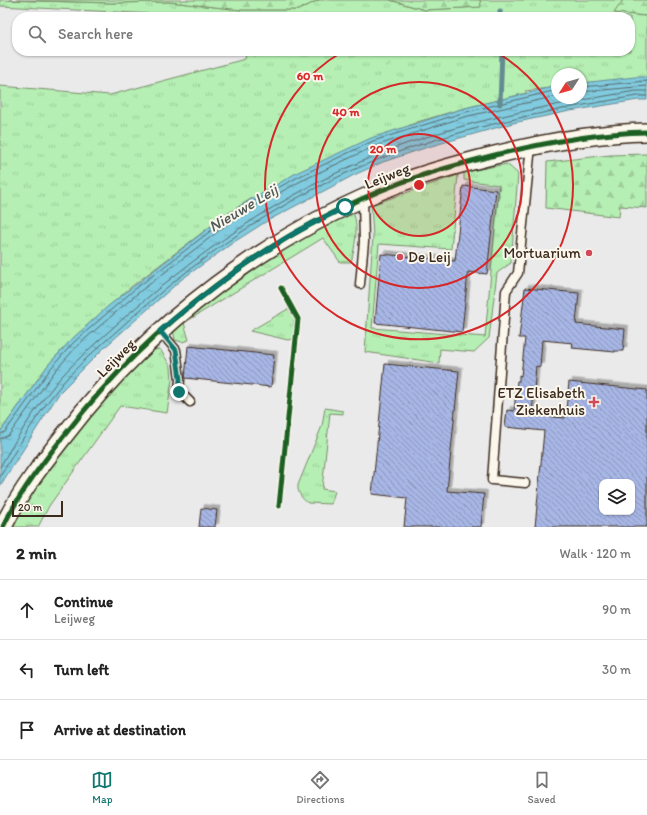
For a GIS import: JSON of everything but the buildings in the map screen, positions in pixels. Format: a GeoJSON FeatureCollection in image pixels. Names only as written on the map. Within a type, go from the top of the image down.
{"type":"FeatureCollection","features":[{"type":"Feature","properties":{"kind":"street","name":"Leijweg"},"geometry":{"type":"LineString","coordinates":[[3,527],[22,494],[76,419],[100,391],[160,331],[193,303],[263,253],[290,236],[363,199],[431,173],[532,145],[574,139],[647,132]]}},
{"type":"Feature","properties":{"kind":"lane"},"geometry":{"type":"LineString","coordinates":[[525,484],[492,480],[506,291],[518,273],[532,145]]}},
{"type":"Feature","properties":{"kind":"lane"},"geometry":{"type":"LineString","coordinates":[[360,284],[364,242],[363,199]]}},
{"type":"Feature","properties":{"kind":"lane"},"geometry":{"type":"LineString","coordinates":[[160,331],[176,350],[180,379],[179,392],[190,402]]}},
{"type":"Feature","properties":{"kind":"green space"},"geometry":{"type":"Polygon","coordinates":[[[0,0],[112,3],[170,2],[241,10],[298,10],[319,0],[390,0],[425,10],[480,7],[480,0],[623,0],[616,12],[115,12],[0,6],[0,0]]]}},
{"type":"Feature","properties":{"kind":"green space"},"geometry":{"type":"Polygon","coordinates":[[[9,0],[319,0],[298,10],[241,10],[170,2],[112,3],[9,0]]]}},
{"type":"Feature","properties":{"kind":"green space"},"geometry":{"type":"Polygon","coordinates":[[[390,0],[480,0],[481,7],[425,10],[390,0]]]}},
{"type":"Feature","properties":{"kind":"green space"},"geometry":{"type":"Polygon","coordinates":[[[623,0],[647,0],[647,16],[635,15],[635,12],[615,12],[623,0]]]}},
{"type":"Feature","properties":{"kind":"green space"},"geometry":{"type":"Polygon","coordinates":[[[635,15],[647,16],[647,78],[587,83],[587,68],[551,68],[551,88],[525,91],[527,93],[461,109],[417,122],[252,198],[224,216],[132,286],[72,339],[48,365],[0,432],[0,86],[110,95],[245,59],[246,56],[635,56],[635,15]]]}},
{"type":"Feature","properties":{"kind":"green space"},"geometry":{"type":"Polygon","coordinates":[[[647,154],[647,208],[620,206],[619,217],[546,208],[547,162],[610,155],[647,154]]]}},
{"type":"Feature","properties":{"kind":"green space"},"geometry":{"type":"Polygon","coordinates":[[[507,164],[518,174],[511,263],[497,273],[489,338],[474,352],[440,349],[439,363],[365,352],[373,236],[371,205],[458,175],[451,249],[379,244],[372,328],[485,337],[499,185],[464,180],[464,172],[507,164]]]}},
{"type":"Feature","properties":{"kind":"green space"},"geometry":{"type":"Polygon","coordinates":[[[353,212],[356,230],[351,262],[340,262],[323,238],[184,323],[189,340],[182,342],[175,340],[173,329],[261,260],[353,212]]]}},
{"type":"Feature","properties":{"kind":"green space"},"geometry":{"type":"Polygon","coordinates":[[[288,309],[294,319],[293,339],[288,340],[250,331],[288,309]]]}},
{"type":"Feature","properties":{"kind":"green space"},"geometry":{"type":"Polygon","coordinates":[[[160,349],[171,367],[172,380],[167,413],[120,406],[49,506],[38,527],[12,527],[40,478],[88,415],[150,350],[160,349]]]}},
{"type":"Feature","properties":{"kind":"green space"},"geometry":{"type":"Polygon","coordinates":[[[325,408],[343,411],[343,414],[330,413],[322,489],[335,491],[331,504],[308,503],[300,495],[298,485],[322,426],[325,408]]]}},
{"type":"Feature","properties":{"kind":"water","name":"Nieuwe Leij"},"geometry":{"type":"Polygon","coordinates":[[[647,77],[647,100],[638,100],[570,111],[513,123],[428,147],[383,162],[354,175],[267,221],[234,242],[182,279],[105,347],[60,392],[0,486],[0,432],[48,365],[72,339],[107,307],[224,216],[296,173],[371,138],[461,109],[551,87],[551,104],[587,104],[587,82],[647,77]]]}},
{"type":"Feature","properties":{"kind":"waterway"},"geometry":{"type":"LineString","coordinates":[[500,104],[502,56]]}},
{"type":"Feature","properties":{"kind":"cycle path"},"geometry":{"type":"LineString","coordinates":[[3,527],[9,514],[32,478],[50,454],[100,392],[136,354],[175,318],[217,285],[260,255],[305,227],[352,203],[400,183],[456,165],[549,143],[607,134],[647,132]]}},
{"type":"Feature","properties":{"kind":"cycle path"},"geometry":{"type":"LineString","coordinates":[[279,506],[298,319],[281,288]]}},
{"type":"Feature","properties":{"kind":"place","name":"Mortuarium"},"geometry":{"type":"Point","coordinates":[589,253]}},
{"type":"Feature","properties":{"kind":"place","name":"De Leij"},"geometry":{"type":"Point","coordinates":[400,257]}},
{"type":"Feature","properties":{"kind":"place","name":"ETZ Elisabeth Ziekenhuis"},"geometry":{"type":"Point","coordinates":[594,402]}},
{"type":"Feature","properties":{"kind":"route"},"geometry":{"type":"LineString","coordinates":[[179,392],[180,379],[176,350],[160,331],[193,303],[263,253],[290,236],[345,207]]}}]}
